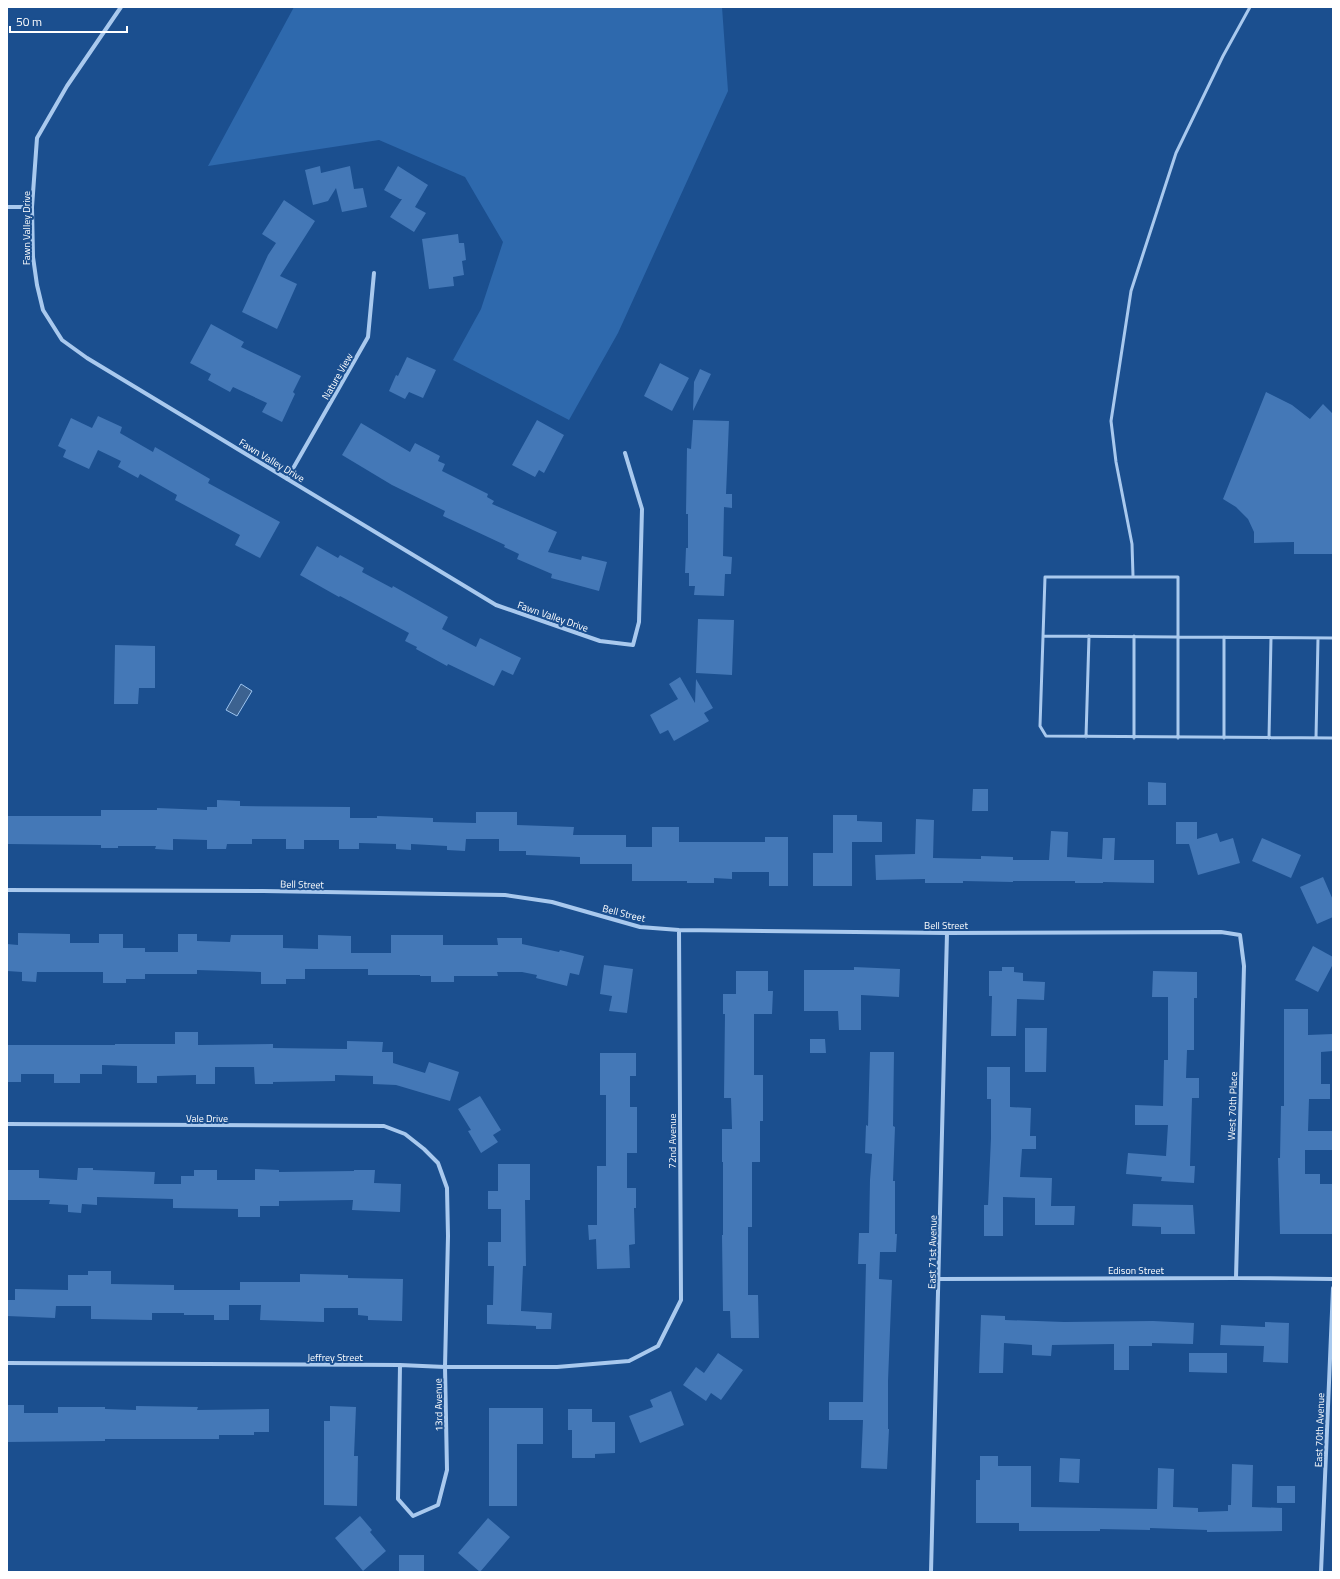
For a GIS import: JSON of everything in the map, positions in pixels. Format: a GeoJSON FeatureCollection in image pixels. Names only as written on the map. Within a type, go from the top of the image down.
{"type":"FeatureCollection","features":[{"type":"Feature","properties":{"kind":"street","name":"Fawn Valley Drive"},"geometry":{"type":"LineString","coordinates":[[120,7],[67,86],[37,138],[32,207],[33,257],[37,286],[43,310],[62,340],[87,358],[496,605],[600,641],[633,646],[638,622],[642,509],[625,453]]}},
{"type":"Feature","properties":{"kind":"street"},"geometry":{"type":"LineString","coordinates":[[7,207],[32,207]]}},
{"type":"Feature","properties":{"kind":"street","name":"Nature View"},"geometry":{"type":"LineString","coordinates":[[287,479],[368,338],[374,273]]}},
{"type":"Feature","properties":{"kind":"street","name":"Bell Street"},"geometry":{"type":"LineString","coordinates":[[7,890],[263,891],[505,895],[552,902],[640,926],[679,930],[947,933],[1221,932],[1240,935]]}},
{"type":"Feature","properties":{"kind":"street","name":"72nd Avenue"},"geometry":{"type":"LineString","coordinates":[[658,1346],[681,1300],[679,930]]}},
{"type":"Feature","properties":{"kind":"street","name":"East 71st Avenue"},"geometry":{"type":"LineString","coordinates":[[931,1572],[947,933]]}},
{"type":"Feature","properties":{"kind":"street","name":"West 70th Place"},"geometry":{"type":"LineString","coordinates":[[1236,1278],[1244,966],[1240,935]]}},
{"type":"Feature","properties":{"kind":"street","name":"Vale Drive"},"geometry":{"type":"LineString","coordinates":[[7,1124],[384,1126],[405,1134]]}},
{"type":"Feature","properties":{"kind":"street","name":"13rd Avenue"},"geometry":{"type":"LineString","coordinates":[[400,1365],[398,1499],[413,1516],[438,1505],[447,1470],[445,1367],[448,1236],[447,1188],[438,1163],[424,1149],[405,1134]]}},
{"type":"Feature","properties":{"kind":"street","name":"Edison Street"},"geometry":{"type":"LineString","coordinates":[[939,1279],[1333,1279]]}},
{"type":"Feature","properties":{"kind":"street","name":"East 70th Avenue"},"geometry":{"type":"LineString","coordinates":[[1321,1572],[1333,1288]]}},
{"type":"Feature","properties":{"kind":"street","name":"Jeffrey Street"},"geometry":{"type":"LineString","coordinates":[[7,1363],[557,1367],[629,1362],[658,1346]]}},
{"type":"Feature","properties":{"kind":"lane"},"geometry":{"type":"LineString","coordinates":[[1133,576],[1132,544],[1116,462],[1111,421],[1131,291],[1176,153],[1223,56],[1250,7]]}},
{"type":"Feature","properties":{"kind":"lane"},"geometry":{"type":"LineString","coordinates":[[1178,738],[1178,577],[1045,577],[1040,726],[1046,736],[1134,738],[1178,738],[1333,738]]}},
{"type":"Feature","properties":{"kind":"lane"},"geometry":{"type":"LineString","coordinates":[[1042,636],[1333,638]]}},
{"type":"Feature","properties":{"kind":"lane"},"geometry":{"type":"LineString","coordinates":[[1086,737],[1089,636]]}},
{"type":"Feature","properties":{"kind":"lane"},"geometry":{"type":"LineString","coordinates":[[1134,636],[1134,738]]}},
{"type":"Feature","properties":{"kind":"lane"},"geometry":{"type":"LineString","coordinates":[[1224,638],[1224,738]]}},
{"type":"Feature","properties":{"kind":"lane"},"geometry":{"type":"LineString","coordinates":[[1269,738],[1271,638]]}},
{"type":"Feature","properties":{"kind":"lane"},"geometry":{"type":"LineString","coordinates":[[1316,738],[1318,638]]}},
{"type":"Feature","properties":{"kind":"shaded area"},"geometry":{"type":"Polygon","coordinates":[[[294,7],[722,7],[728,91],[618,333],[569,420],[453,360],[481,309],[503,242],[465,177],[379,140],[208,166],[294,7]]]}},
{"type":"Feature","properties":{"kind":"shaded area"},"geometry":{"type":"Polygon","coordinates":[[[241,684],[252,691],[237,716],[226,710],[241,684]]]}},
{"type":"Feature","properties":{"kind":"building"},"geometry":{"type":"Polygon","coordinates":[[[320,166],[321,173],[350,166],[354,189],[363,188],[367,207],[342,212],[336,188],[328,201],[313,205],[305,170],[320,166]]]}},
{"type":"Feature","properties":{"kind":"building"},"geometry":{"type":"Polygon","coordinates":[[[398,166],[428,185],[415,207],[426,213],[414,232],[390,217],[402,199],[384,190],[398,166]]]}},
{"type":"Feature","properties":{"kind":"building"},"geometry":{"type":"Polygon","coordinates":[[[284,200],[315,221],[280,276],[297,284],[277,329],[242,312],[268,255],[276,243],[262,234],[284,200]]]}},
{"type":"Feature","properties":{"kind":"building"},"geometry":{"type":"Polygon","coordinates":[[[458,234],[459,243],[464,243],[466,260],[462,261],[464,275],[453,277],[454,286],[429,289],[422,239],[458,234]]]}},
{"type":"Feature","properties":{"kind":"building"},"geometry":{"type":"Polygon","coordinates":[[[211,324],[244,342],[241,347],[301,376],[293,392],[295,394],[282,422],[262,412],[267,403],[233,387],[230,392],[208,380],[211,374],[190,363],[211,324]]]}},
{"type":"Feature","properties":{"kind":"building"},"geometry":{"type":"Polygon","coordinates":[[[407,357],[436,370],[423,398],[409,392],[405,399],[389,391],[396,375],[398,376],[407,357]]]}},
{"type":"Feature","properties":{"kind":"building"},"geometry":{"type":"Polygon","coordinates":[[[660,363],[689,378],[672,411],[644,396],[660,363]]]}},
{"type":"Feature","properties":{"kind":"building"},"geometry":{"type":"Polygon","coordinates":[[[700,369],[711,374],[693,411],[694,382],[700,369]]]}},
{"type":"Feature","properties":{"kind":"building"},"geometry":{"type":"Polygon","coordinates":[[[1266,392],[1292,405],[1310,419],[1323,404],[1333,414],[1333,554],[1294,554],[1294,542],[1254,543],[1254,532],[1248,519],[1236,507],[1223,499],[1266,392]]]}},
{"type":"Feature","properties":{"kind":"building"},"geometry":{"type":"Polygon","coordinates":[[[98,416],[122,427],[120,433],[153,452],[155,447],[210,479],[208,483],[280,522],[260,558],[235,545],[240,535],[175,500],[177,495],[140,474],[138,478],[118,467],[121,461],[98,450],[89,469],[63,457],[66,450],[58,446],[71,418],[92,428],[98,416]]]}},
{"type":"Feature","properties":{"kind":"building"},"geometry":{"type":"Polygon","coordinates":[[[537,420],[564,435],[544,473],[539,470],[535,477],[512,465],[537,420]]]}},
{"type":"Feature","properties":{"kind":"building"},"geometry":{"type":"Polygon","coordinates":[[[693,420],[729,421],[726,494],[732,494],[732,508],[724,507],[723,556],[732,557],[731,574],[725,574],[724,596],[694,595],[695,586],[689,586],[689,573],[685,573],[686,548],[688,548],[688,514],[686,514],[687,448],[691,449],[693,420]]]}},
{"type":"Feature","properties":{"kind":"building"},"geometry":{"type":"Polygon","coordinates":[[[361,423],[410,452],[415,443],[440,456],[438,461],[445,464],[442,471],[488,494],[487,497],[494,501],[492,504],[557,532],[548,552],[581,560],[582,556],[607,562],[599,591],[551,578],[552,574],[517,559],[519,554],[504,547],[505,545],[443,516],[445,511],[392,485],[342,455],[361,423]]]}},
{"type":"Feature","properties":{"kind":"building"},"geometry":{"type":"Polygon","coordinates":[[[317,546],[338,558],[340,555],[364,568],[362,572],[392,588],[393,586],[448,617],[442,629],[476,647],[480,638],[521,658],[513,675],[502,670],[494,686],[448,664],[447,666],[416,649],[417,647],[405,641],[409,633],[300,575],[317,546]]]}},
{"type":"Feature","properties":{"kind":"building"},"geometry":{"type":"Polygon","coordinates":[[[698,619],[734,620],[732,675],[696,673],[698,619]]]}},
{"type":"Feature","properties":{"kind":"building"},"geometry":{"type":"Polygon","coordinates":[[[115,645],[155,646],[155,688],[139,688],[138,704],[114,704],[115,645]]]}},
{"type":"Feature","properties":{"kind":"building"},"geometry":{"type":"Polygon","coordinates":[[[680,677],[695,703],[696,679],[713,708],[704,713],[709,721],[674,741],[668,730],[660,734],[650,715],[678,699],[669,684],[680,677]]]}},
{"type":"Feature","properties":{"kind":"building"},"geometry":{"type":"Polygon","coordinates":[[[1148,782],[1166,783],[1166,805],[1148,805],[1148,782]]]}},
{"type":"Feature","properties":{"kind":"building"},"geometry":{"type":"Polygon","coordinates":[[[973,789],[988,789],[988,811],[972,811],[973,789]]]}},
{"type":"Feature","properties":{"kind":"building"},"geometry":{"type":"Polygon","coordinates":[[[217,800],[240,801],[240,806],[350,807],[350,818],[377,818],[377,816],[433,818],[433,822],[476,823],[476,812],[517,812],[517,825],[574,827],[573,835],[626,835],[626,847],[652,847],[652,827],[679,827],[679,842],[765,842],[765,837],[788,837],[788,886],[769,886],[769,872],[732,872],[732,879],[714,878],[714,883],[687,883],[687,881],[632,881],[632,864],[580,864],[580,857],[526,855],[526,851],[499,851],[499,839],[466,839],[465,851],[447,850],[447,846],[411,844],[411,850],[396,849],[396,844],[359,843],[359,849],[339,849],[339,840],[304,840],[304,849],[286,849],[286,839],[252,839],[252,844],[227,844],[226,849],[207,849],[207,840],[173,839],[173,850],[155,849],[156,846],[118,846],[118,848],[101,848],[101,845],[7,844],[7,816],[101,816],[101,810],[157,810],[157,808],[207,810],[207,807],[217,807],[217,800]]]}},
{"type":"Feature","properties":{"kind":"building"},"geometry":{"type":"Polygon","coordinates":[[[833,815],[857,815],[857,821],[882,822],[882,842],[852,842],[852,886],[813,886],[813,853],[833,853],[833,815]]]}},
{"type":"Feature","properties":{"kind":"building"},"geometry":{"type":"Polygon","coordinates":[[[916,819],[934,820],[933,858],[981,859],[981,856],[1013,857],[1013,860],[1049,860],[1051,831],[1068,832],[1067,857],[1102,859],[1103,838],[1115,838],[1114,860],[1154,860],[1154,883],[963,881],[963,883],[925,883],[925,879],[876,880],[875,855],[915,854],[916,819]]]}},
{"type":"Feature","properties":{"kind":"building"},"geometry":{"type":"Polygon","coordinates":[[[1176,822],[1197,822],[1197,839],[1217,833],[1220,842],[1233,838],[1240,863],[1198,875],[1189,844],[1176,844],[1176,822]]]}},
{"type":"Feature","properties":{"kind":"building"},"geometry":{"type":"Polygon","coordinates":[[[1262,838],[1301,855],[1291,878],[1252,861],[1262,838]]]}},
{"type":"Feature","properties":{"kind":"building"},"geometry":{"type":"Polygon","coordinates":[[[1323,877],[1333,900],[1333,917],[1317,924],[1300,887],[1323,877]]]}},
{"type":"Feature","properties":{"kind":"building"},"geometry":{"type":"Polygon","coordinates":[[[18,933],[70,934],[70,943],[99,943],[99,934],[123,934],[123,948],[145,948],[145,952],[178,952],[178,934],[197,934],[197,941],[230,942],[231,935],[283,935],[283,948],[318,949],[318,935],[351,936],[351,953],[391,953],[391,935],[443,935],[443,945],[498,945],[497,938],[522,938],[522,944],[559,952],[560,950],[584,956],[579,975],[570,973],[567,986],[536,978],[537,975],[522,972],[497,972],[498,976],[454,976],[454,982],[431,982],[431,976],[368,975],[368,969],[305,969],[305,979],[286,979],[286,984],[261,984],[261,972],[197,970],[197,974],[145,974],[145,979],[126,979],[126,983],[103,983],[103,972],[37,972],[36,982],[22,981],[22,972],[7,971],[7,944],[18,945],[18,933]]]}},
{"type":"Feature","properties":{"kind":"building"},"geometry":{"type":"Polygon","coordinates":[[[1313,946],[1333,957],[1333,964],[1318,992],[1295,980],[1313,946]]]}},
{"type":"Feature","properties":{"kind":"building"},"geometry":{"type":"Polygon","coordinates":[[[604,965],[633,969],[627,1013],[609,1011],[612,996],[600,994],[604,965]]]}},
{"type":"Feature","properties":{"kind":"building"},"geometry":{"type":"Polygon","coordinates":[[[854,967],[900,969],[899,997],[861,995],[861,1030],[839,1030],[838,1011],[804,1011],[804,970],[854,970],[854,967]]]}},
{"type":"Feature","properties":{"kind":"building"},"geometry":{"type":"Polygon","coordinates":[[[1002,967],[1014,967],[1014,972],[1023,973],[1023,981],[1045,982],[1044,1000],[1017,999],[1016,1036],[991,1036],[992,996],[989,996],[989,971],[1002,971],[1002,967]]]}},
{"type":"Feature","properties":{"kind":"building"},"geometry":{"type":"Polygon","coordinates":[[[736,971],[768,971],[768,991],[773,991],[772,1014],[754,1014],[754,1075],[763,1075],[763,1121],[760,1121],[760,1162],[752,1162],[752,1227],[748,1227],[748,1295],[758,1295],[759,1338],[731,1338],[730,1311],[723,1311],[722,1129],[732,1129],[731,1098],[724,1098],[725,1014],[723,1014],[723,994],[736,994],[736,971]]]}},
{"type":"Feature","properties":{"kind":"building"},"geometry":{"type":"Polygon","coordinates":[[[1153,971],[1197,972],[1197,998],[1194,998],[1194,1050],[1187,1050],[1186,1078],[1199,1078],[1199,1098],[1192,1098],[1190,1166],[1195,1166],[1194,1183],[1161,1181],[1162,1177],[1126,1174],[1128,1153],[1166,1156],[1168,1125],[1135,1125],[1135,1105],[1163,1106],[1164,1060],[1168,1060],[1168,997],[1152,997],[1153,971]]]}},
{"type":"Feature","properties":{"kind":"building"},"geometry":{"type":"Polygon","coordinates":[[[1284,1009],[1308,1009],[1308,1035],[1333,1034],[1333,1051],[1321,1052],[1321,1084],[1330,1084],[1330,1099],[1309,1099],[1308,1131],[1333,1131],[1333,1150],[1305,1150],[1305,1174],[1320,1174],[1320,1184],[1333,1184],[1333,1234],[1280,1234],[1278,1158],[1280,1158],[1281,1106],[1284,1106],[1284,1009]]]}},
{"type":"Feature","properties":{"kind":"building"},"geometry":{"type":"Polygon","coordinates":[[[1025,1028],[1047,1028],[1046,1072],[1025,1072],[1025,1028]]]}},
{"type":"Feature","properties":{"kind":"building"},"geometry":{"type":"Polygon","coordinates":[[[175,1032],[198,1032],[198,1045],[273,1044],[273,1048],[347,1049],[347,1041],[383,1042],[382,1052],[393,1052],[393,1063],[425,1073],[429,1062],[459,1072],[450,1101],[396,1085],[373,1084],[373,1076],[335,1075],[335,1081],[273,1082],[273,1084],[255,1084],[254,1067],[215,1067],[215,1084],[196,1084],[196,1075],[157,1076],[157,1083],[137,1083],[137,1066],[102,1065],[102,1074],[80,1074],[80,1083],[54,1083],[54,1074],[21,1074],[21,1082],[7,1082],[7,1045],[175,1044],[175,1032]]]}},
{"type":"Feature","properties":{"kind":"building"},"geometry":{"type":"Polygon","coordinates":[[[810,1039],[825,1039],[826,1053],[810,1053],[810,1039]]]}},
{"type":"Feature","properties":{"kind":"building"},"geometry":{"type":"Polygon","coordinates":[[[870,1052],[894,1052],[893,1126],[895,1127],[893,1181],[895,1181],[895,1234],[897,1234],[896,1252],[880,1252],[879,1279],[892,1280],[888,1381],[889,1429],[887,1469],[861,1468],[863,1420],[829,1420],[829,1402],[863,1402],[866,1264],[858,1264],[859,1233],[869,1233],[872,1154],[865,1153],[866,1125],[868,1126],[870,1052]]]}},
{"type":"Feature","properties":{"kind":"building"},"geometry":{"type":"Polygon","coordinates":[[[600,1053],[636,1053],[636,1076],[630,1076],[630,1107],[637,1107],[637,1153],[627,1153],[627,1188],[636,1188],[636,1208],[634,1208],[635,1244],[629,1245],[630,1268],[597,1269],[596,1239],[589,1240],[588,1225],[597,1225],[597,1166],[606,1166],[606,1095],[600,1095],[600,1053]]]}},
{"type":"Feature","properties":{"kind":"building"},"geometry":{"type":"Polygon","coordinates":[[[987,1067],[1010,1067],[1010,1107],[1031,1108],[1030,1136],[1036,1136],[1036,1149],[1022,1149],[1020,1177],[1052,1178],[1051,1206],[1075,1206],[1074,1225],[1035,1225],[1035,1198],[1003,1197],[1003,1236],[984,1236],[984,1205],[988,1205],[991,1138],[991,1099],[987,1099],[987,1067]]]}},
{"type":"Feature","properties":{"kind":"building"},"geometry":{"type":"Polygon","coordinates":[[[480,1096],[501,1130],[493,1135],[498,1142],[481,1153],[468,1131],[471,1130],[458,1109],[480,1096]]]}},
{"type":"Feature","properties":{"kind":"building"},"geometry":{"type":"Polygon","coordinates":[[[498,1164],[530,1164],[530,1200],[525,1200],[526,1266],[523,1266],[521,1311],[552,1313],[551,1329],[536,1329],[536,1326],[487,1324],[487,1305],[493,1305],[494,1266],[488,1266],[488,1242],[501,1242],[501,1209],[488,1209],[488,1191],[498,1191],[498,1164]]]}},
{"type":"Feature","properties":{"kind":"building"},"geometry":{"type":"Polygon","coordinates":[[[78,1168],[93,1168],[93,1170],[155,1172],[154,1184],[181,1184],[181,1176],[194,1176],[194,1170],[217,1170],[217,1180],[255,1180],[255,1169],[279,1170],[279,1172],[375,1170],[374,1183],[401,1184],[400,1212],[352,1210],[353,1200],[279,1201],[279,1206],[260,1206],[260,1217],[238,1217],[238,1209],[173,1208],[173,1199],[97,1197],[97,1205],[82,1204],[81,1213],[68,1212],[68,1205],[49,1204],[50,1200],[7,1200],[7,1170],[39,1170],[39,1178],[77,1180],[78,1168]]]}},
{"type":"Feature","properties":{"kind":"building"},"geometry":{"type":"Polygon","coordinates":[[[1133,1204],[1193,1205],[1195,1234],[1161,1234],[1161,1227],[1132,1226],[1133,1204]]]}},
{"type":"Feature","properties":{"kind":"building"},"geometry":{"type":"Polygon","coordinates":[[[88,1271],[111,1271],[111,1284],[174,1285],[174,1290],[240,1290],[240,1282],[300,1282],[300,1274],[348,1275],[348,1278],[403,1279],[402,1321],[368,1320],[368,1316],[358,1315],[358,1308],[324,1308],[324,1322],[260,1320],[261,1305],[229,1305],[229,1320],[214,1320],[214,1315],[184,1315],[184,1313],[152,1313],[152,1320],[91,1319],[91,1306],[56,1306],[55,1318],[7,1316],[7,1300],[15,1300],[15,1289],[68,1290],[68,1275],[88,1275],[88,1271]]]}},
{"type":"Feature","properties":{"kind":"building"},"geometry":{"type":"Polygon","coordinates":[[[981,1315],[1005,1316],[1005,1320],[1064,1322],[1153,1321],[1194,1323],[1193,1344],[1152,1343],[1152,1346],[1129,1346],[1129,1370],[1114,1370],[1114,1344],[1052,1345],[1051,1356],[1032,1355],[1032,1345],[1004,1343],[1003,1373],[979,1373],[981,1315]]]}},
{"type":"Feature","properties":{"kind":"building"},"geometry":{"type":"Polygon","coordinates":[[[1265,1322],[1289,1323],[1288,1363],[1263,1362],[1264,1346],[1220,1345],[1221,1325],[1265,1327],[1265,1322]]]}},
{"type":"Feature","properties":{"kind":"building"},"geometry":{"type":"Polygon","coordinates":[[[718,1353],[743,1370],[721,1400],[711,1393],[706,1401],[683,1385],[696,1367],[704,1373],[718,1353]]]}},
{"type":"Feature","properties":{"kind":"building"},"geometry":{"type":"Polygon","coordinates":[[[1189,1353],[1227,1353],[1227,1373],[1189,1372],[1189,1353]]]}},
{"type":"Feature","properties":{"kind":"building"},"geometry":{"type":"Polygon","coordinates":[[[671,1391],[684,1425],[640,1443],[629,1416],[653,1407],[650,1400],[671,1391]]]}},
{"type":"Feature","properties":{"kind":"building"},"geometry":{"type":"Polygon","coordinates":[[[7,1405],[24,1405],[24,1413],[58,1413],[58,1407],[105,1407],[105,1409],[136,1410],[136,1406],[198,1407],[197,1410],[269,1409],[269,1432],[254,1432],[254,1435],[219,1435],[219,1439],[105,1439],[105,1441],[7,1442],[7,1405]]]}},
{"type":"Feature","properties":{"kind":"building"},"geometry":{"type":"Polygon","coordinates":[[[330,1406],[356,1407],[354,1456],[358,1456],[357,1506],[324,1505],[324,1421],[330,1421],[330,1406]]]}},
{"type":"Feature","properties":{"kind":"building"},"geometry":{"type":"Polygon","coordinates":[[[489,1408],[543,1408],[543,1444],[517,1444],[517,1506],[489,1506],[489,1408]]]}},
{"type":"Feature","properties":{"kind":"building"},"geometry":{"type":"Polygon","coordinates":[[[568,1409],[592,1409],[592,1422],[615,1422],[615,1453],[595,1454],[595,1458],[572,1458],[572,1430],[568,1430],[568,1409]]]}},
{"type":"Feature","properties":{"kind":"building"},"geometry":{"type":"Polygon","coordinates":[[[980,1456],[998,1456],[998,1466],[1031,1466],[1031,1507],[1157,1509],[1158,1468],[1174,1469],[1173,1507],[1198,1508],[1198,1512],[1228,1511],[1228,1505],[1231,1505],[1232,1464],[1253,1465],[1252,1507],[1282,1508],[1282,1531],[1207,1532],[1207,1530],[1150,1528],[1150,1530],[1100,1529],[1100,1531],[1019,1531],[1019,1523],[976,1523],[976,1480],[980,1480],[980,1456]]]}},
{"type":"Feature","properties":{"kind":"building"},"geometry":{"type":"Polygon","coordinates":[[[1060,1458],[1080,1459],[1079,1483],[1059,1482],[1060,1458]]]}},
{"type":"Feature","properties":{"kind":"building"},"geometry":{"type":"Polygon","coordinates":[[[1277,1486],[1295,1486],[1295,1503],[1277,1503],[1277,1486]]]}},
{"type":"Feature","properties":{"kind":"building"},"geometry":{"type":"Polygon","coordinates":[[[360,1516],[372,1530],[370,1532],[386,1551],[363,1571],[335,1538],[360,1516]]]}},
{"type":"Feature","properties":{"kind":"building"},"geometry":{"type":"Polygon","coordinates":[[[488,1518],[510,1537],[480,1572],[458,1553],[488,1518]]]}},
{"type":"Feature","properties":{"kind":"building"},"geometry":{"type":"Polygon","coordinates":[[[399,1555],[424,1555],[424,1572],[399,1572],[399,1555]]]}}]}
